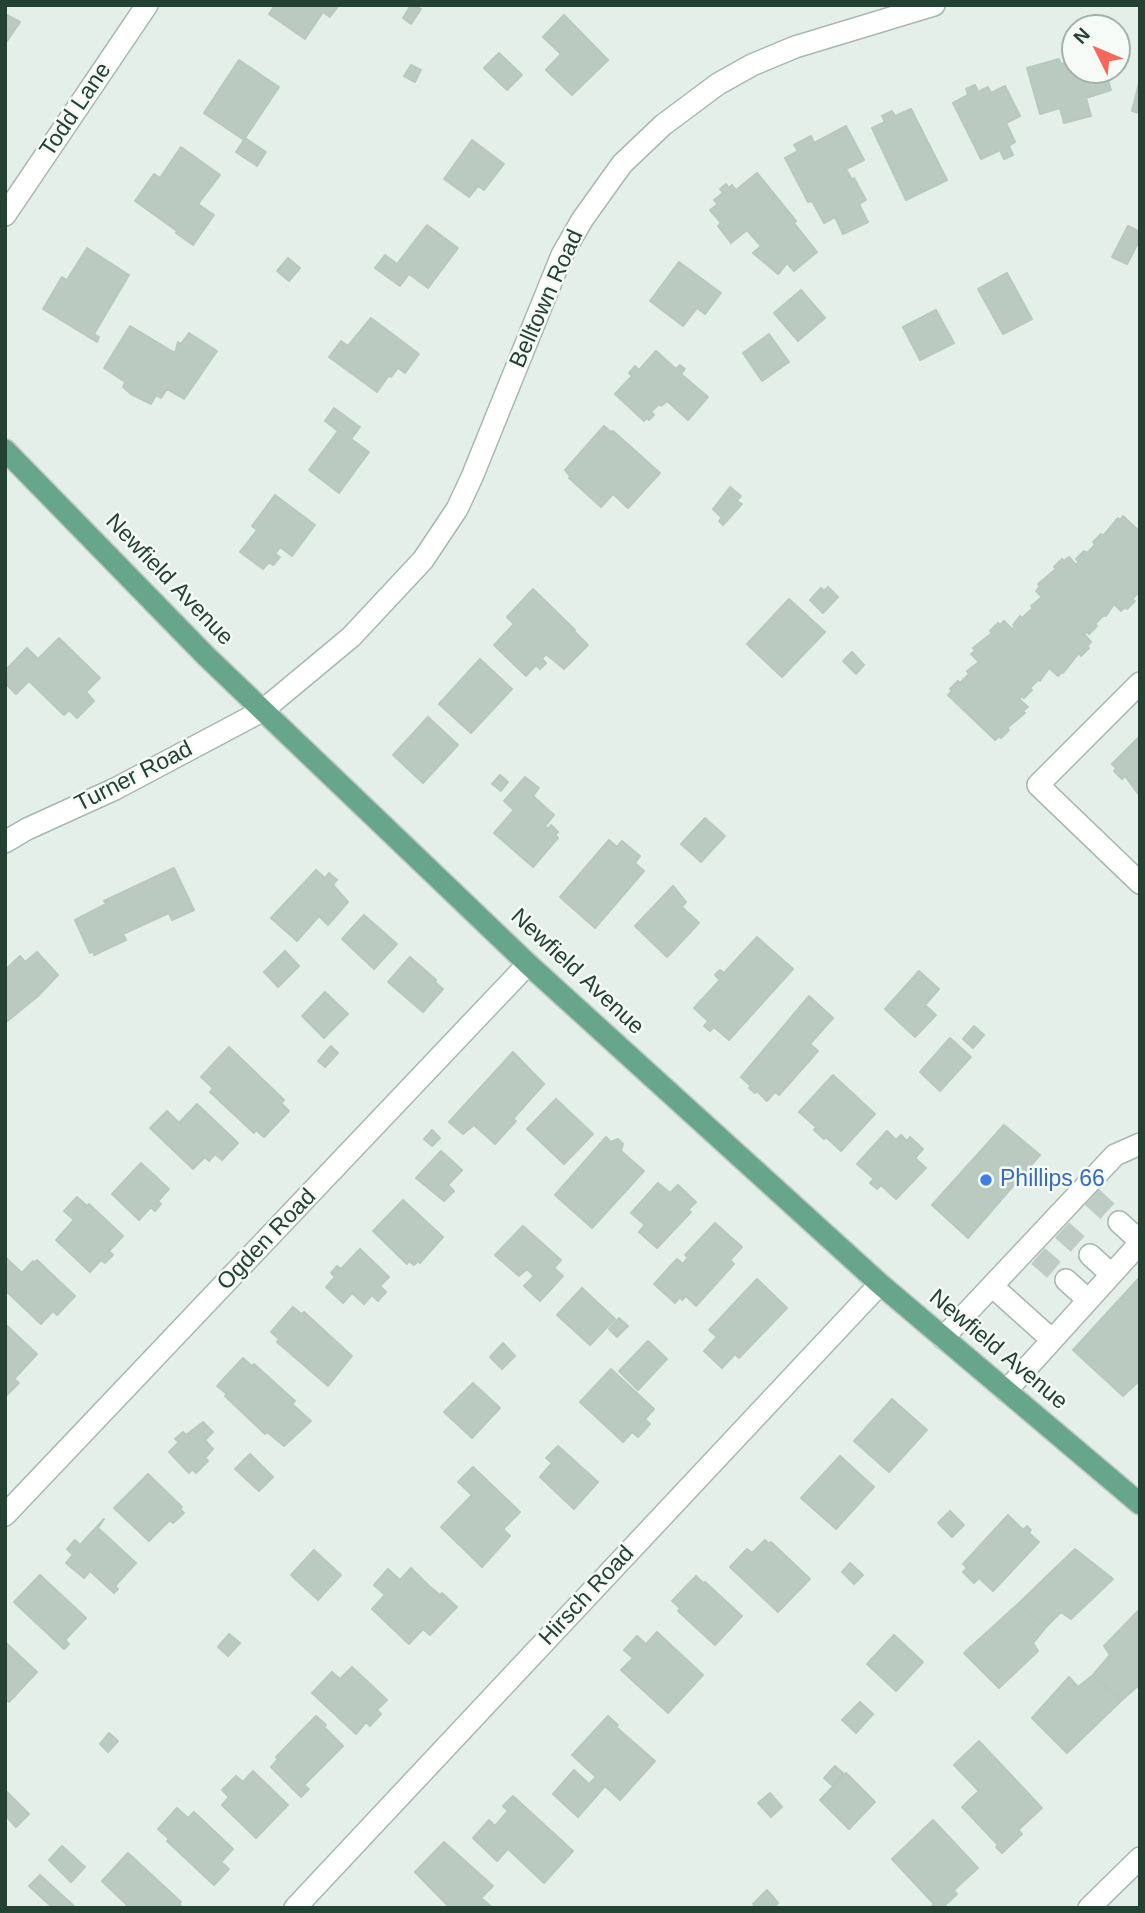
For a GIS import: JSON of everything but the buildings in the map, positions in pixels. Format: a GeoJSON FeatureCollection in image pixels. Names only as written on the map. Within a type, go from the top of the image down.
{"type":"FeatureCollection","features":[{"type":"Feature","properties":{"kind":"main road","name":"Newfield Avenue"},"geometry":{"type":"LineString","coordinates":[[5,450],[262,711],[528,964],[880,1284],[1140,1504]]}},
{"type":"Feature","properties":{"kind":"street","name":"Todd Lane"},"geometry":{"type":"LineString","coordinates":[[5,215],[147,5]]}},
{"type":"Feature","properties":{"kind":"street","name":"Belltown Road"},"geometry":{"type":"LineString","coordinates":[[262,711],[351,637],[423,560],[441,536],[472,477],[562,255],[582,219],[622,164],[663,125],[718,84],[752,65],[795,47],[934,5]]}},
{"type":"Feature","properties":{"kind":"street"},"geometry":{"type":"LineString","coordinates":[[1140,683],[1038,785],[1140,883]]}},
{"type":"Feature","properties":{"kind":"street","name":"Turner Road"},"geometry":{"type":"LineString","coordinates":[[5,842],[27,829],[115,789],[262,711]]}},
{"type":"Feature","properties":{"kind":"street","name":"Ogden Road"},"geometry":{"type":"LineString","coordinates":[[5,1515],[528,964]]}},
{"type":"Feature","properties":{"kind":"street"},"geometry":{"type":"LineString","coordinates":[[943,1338],[992,1286],[1058,1226],[1087,1193],[1115,1154],[1140,1144]]}},
{"type":"Feature","properties":{"kind":"street"},"geometry":{"type":"LineString","coordinates":[[1006,1391],[1140,1242],[1119,1222]]}},
{"type":"Feature","properties":{"kind":"street"},"geometry":{"type":"LineString","coordinates":[[1090,1255],[1111,1274]]}},
{"type":"Feature","properties":{"kind":"street"},"geometry":{"type":"LineString","coordinates":[[1066,1280],[1087,1300]]}},
{"type":"Feature","properties":{"kind":"street","name":"Hirsch Road"},"geometry":{"type":"LineString","coordinates":[[295,1908],[880,1284]]}},
{"type":"Feature","properties":{"kind":"street"},"geometry":{"type":"LineString","coordinates":[[992,1286],[1051,1339]]}},
{"type":"Feature","properties":{"kind":"street"},"geometry":{"type":"LineString","coordinates":[[1089,1908],[1140,1858]]}},
{"type":"Feature","properties":{"kind":"tunnel"},"geometry":{"type":"LineString","coordinates":[[1092,1197],[1119,1222]]}},
{"type":"Feature","properties":{"kind":"tunnel"},"geometry":{"type":"LineString","coordinates":[[1062,1230],[1090,1255]]}},
{"type":"Feature","properties":{"kind":"tunnel"},"geometry":{"type":"LineString","coordinates":[[1038,1256],[1066,1280]]}},
{"type":"Feature","properties":{"kind":"place","name":"Phillips 66"},"geometry":{"type":"Point","coordinates":[986,1180]}}]}
